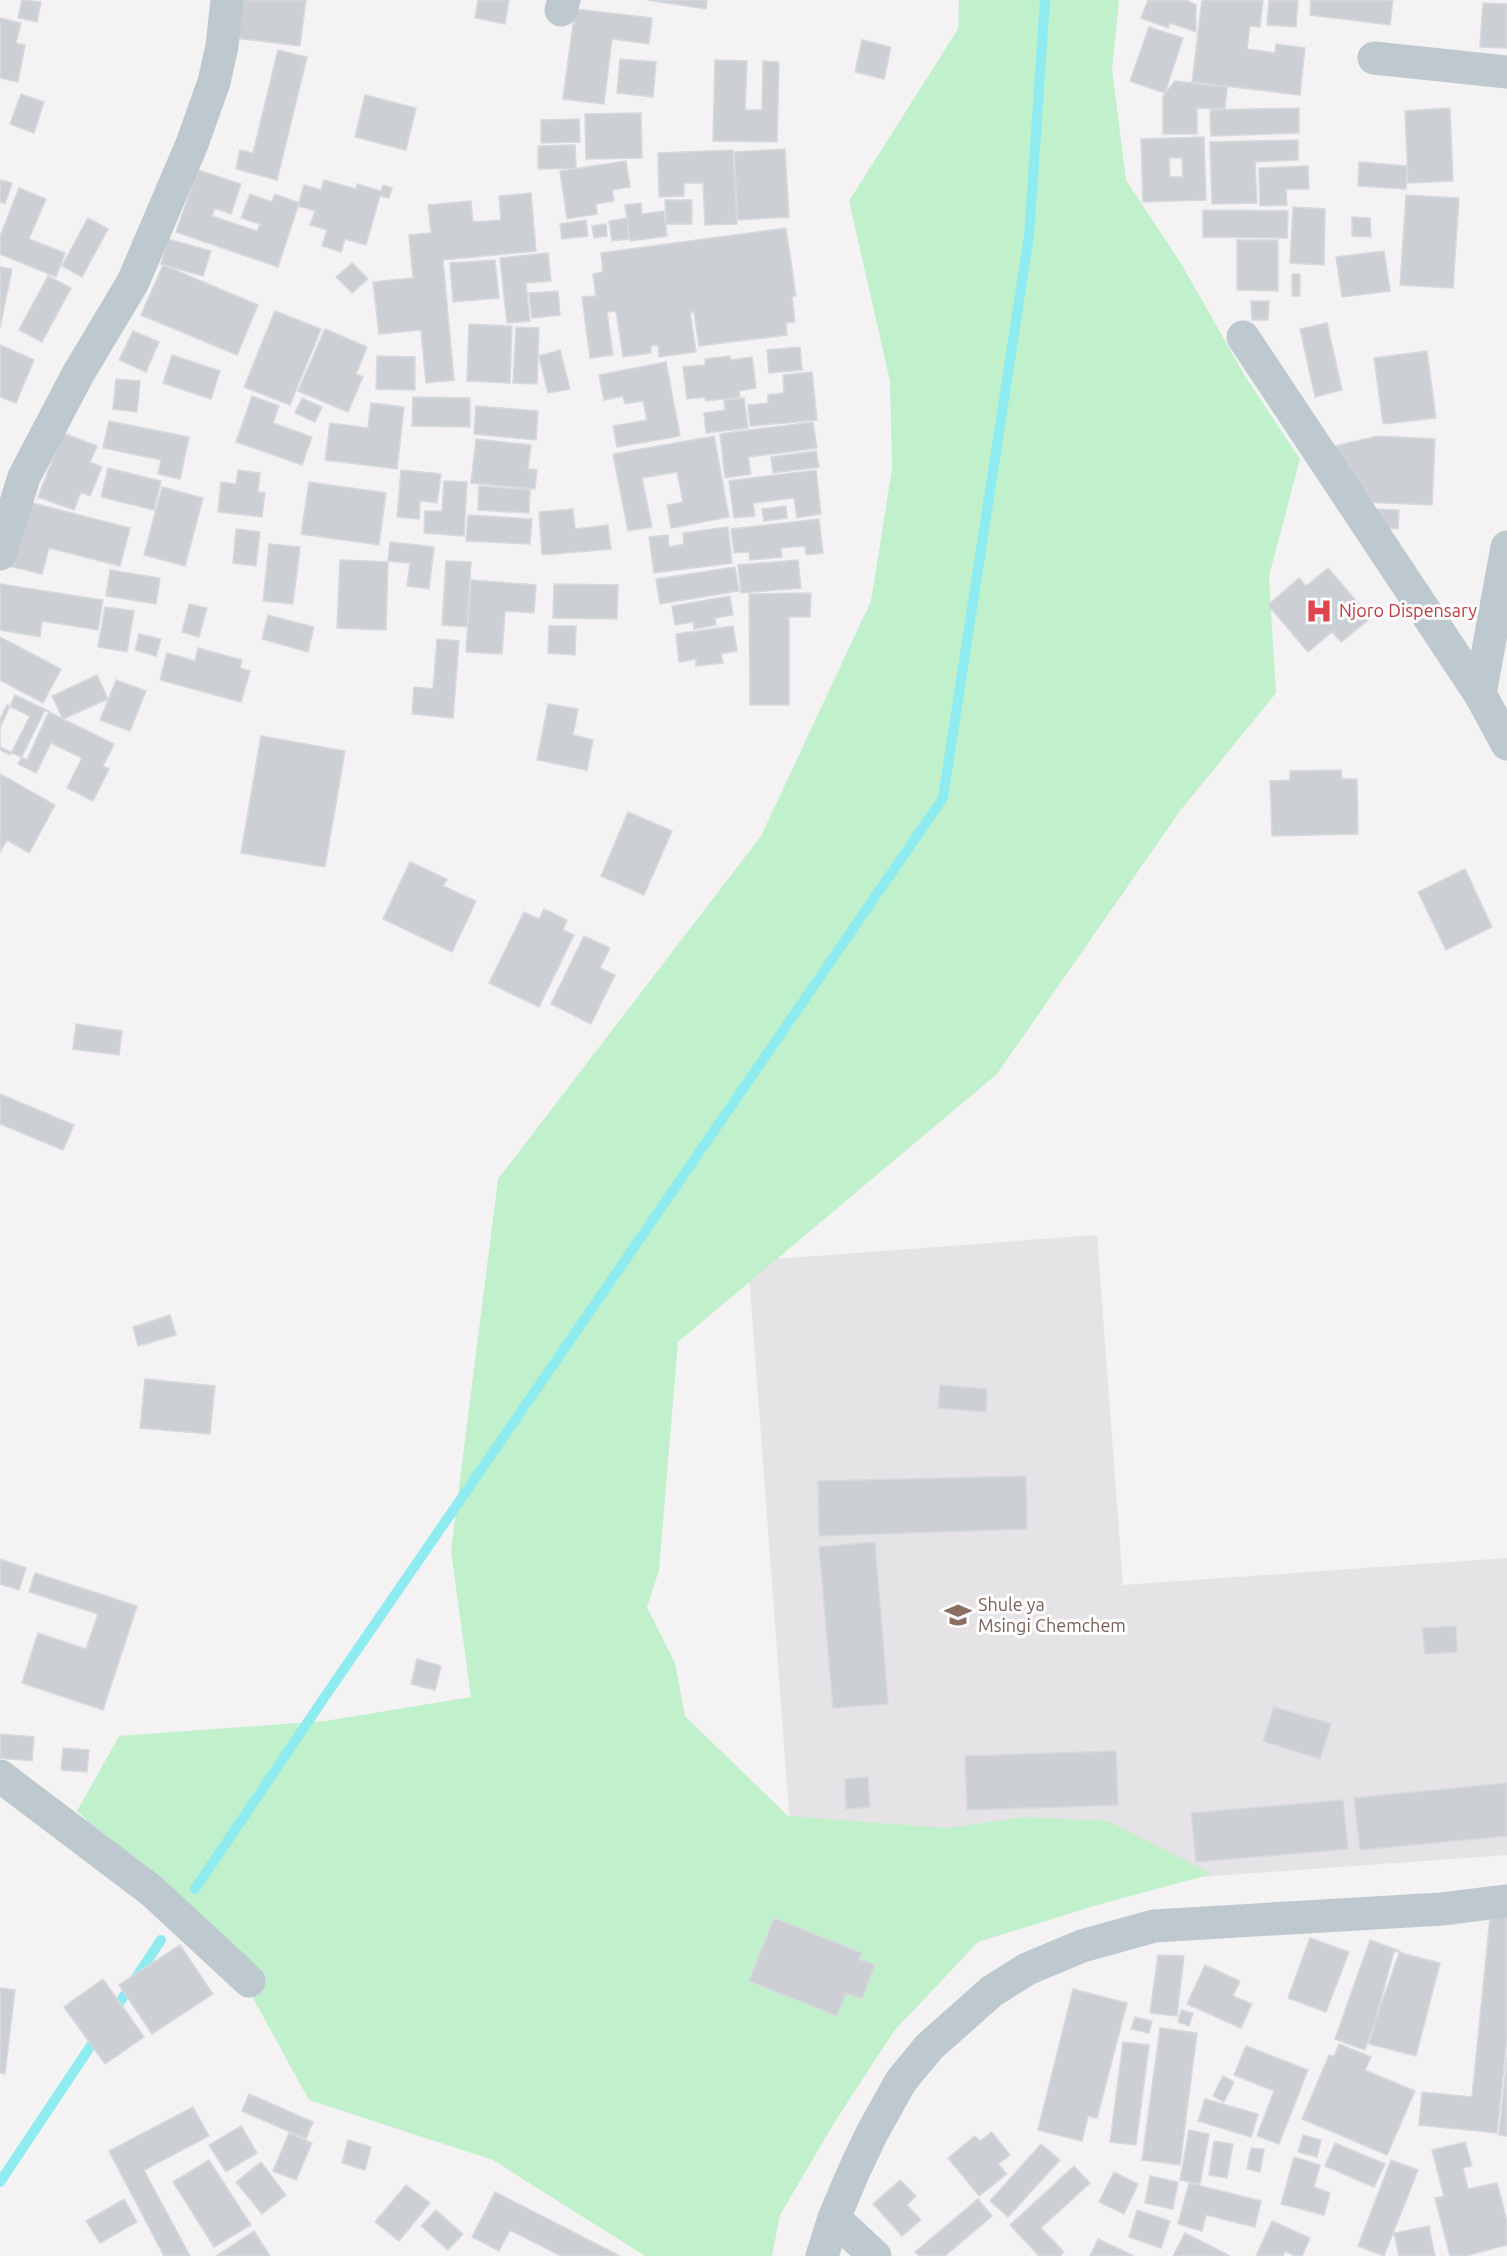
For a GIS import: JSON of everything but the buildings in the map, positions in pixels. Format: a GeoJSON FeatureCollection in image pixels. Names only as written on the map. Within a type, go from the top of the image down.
{"type":"FeatureCollection","features":[{"type":"Feature","properties":{"kind":"street"},"geometry":{"type":"LineString","coordinates":[[0,554],[24,477],[78,374],[133,282],[192,144],[214,82],[222,46],[227,0]]}},
{"type":"Feature","properties":{"kind":"street"},"geometry":{"type":"LineString","coordinates":[[1374,58],[1507,72]]}},
{"type":"Feature","properties":{"kind":"street"},"geometry":{"type":"LineString","coordinates":[[1243,337],[1480,694],[1507,744]]}},
{"type":"Feature","properties":{"kind":"street"},"geometry":{"type":"LineString","coordinates":[[1480,694],[1507,547]]}},
{"type":"Feature","properties":{"kind":"street"},"geometry":{"type":"LineString","coordinates":[[0,1776],[152,1891],[249,1981]]}},
{"type":"Feature","properties":{"kind":"street"},"geometry":{"type":"LineString","coordinates":[[822,2256],[834,2218],[872,2133],[901,2081],[929,2047],[992,1991],[1027,1969],[1082,1946],[1154,1926],[1442,1908],[1507,1901]]}},
{"type":"Feature","properties":{"kind":"street"},"geometry":{"type":"LineString","coordinates":[[834,2218],[875,2256]]}},
{"type":"Feature","properties":{"kind":"shaded area"},"geometry":{"type":"Polygon","coordinates":[[[1097,1235],[1123,1585],[1507,1558],[1507,1855],[1130,1882],[793,1866],[748,1261],[1097,1235]]]}},
{"type":"Feature","properties":{"kind":"green space"},"geometry":{"type":"Polygon","coordinates":[[[959,0],[1119,0],[1112,70],[1126,180],[1182,265],[1245,376],[1300,459],[1269,576],[1276,693],[1180,811],[997,1074],[678,1342],[659,1570],[647,1607],[675,1663],[685,1716],[788,1816],[947,1828],[1025,1817],[1107,1821],[1212,1874],[1097,1905],[978,1942],[894,2031],[836,2120],[780,2215],[772,2256],[645,2256],[493,2160],[309,2100],[227,1951],[77,1811],[119,1736],[325,1721],[471,1697],[451,1551],[498,1179],[761,836],[871,601],[892,469],[890,381],[849,201],[958,29],[959,0]]]}},
{"type":"Feature","properties":{"kind":"waterway"},"geometry":{"type":"LineString","coordinates":[[195,1889],[943,798],[1029,236],[1045,0]]}},
{"type":"Feature","properties":{"kind":"waterway"},"geometry":{"type":"LineString","coordinates":[[112,2014],[161,1940]]}},
{"type":"Feature","properties":{"kind":"waterway"},"geometry":{"type":"LineString","coordinates":[[0,2182],[98,2035]]}},
{"type":"Feature","properties":{"kind":"place","name":"Njoro Dispensary"},"geometry":{"type":"Point","coordinates":[1319,611]}},
{"type":"Feature","properties":{"kind":"place","name":"Shule ya Msingi Chemchem"},"geometry":{"type":"Point","coordinates":[958,1615]}}]}
